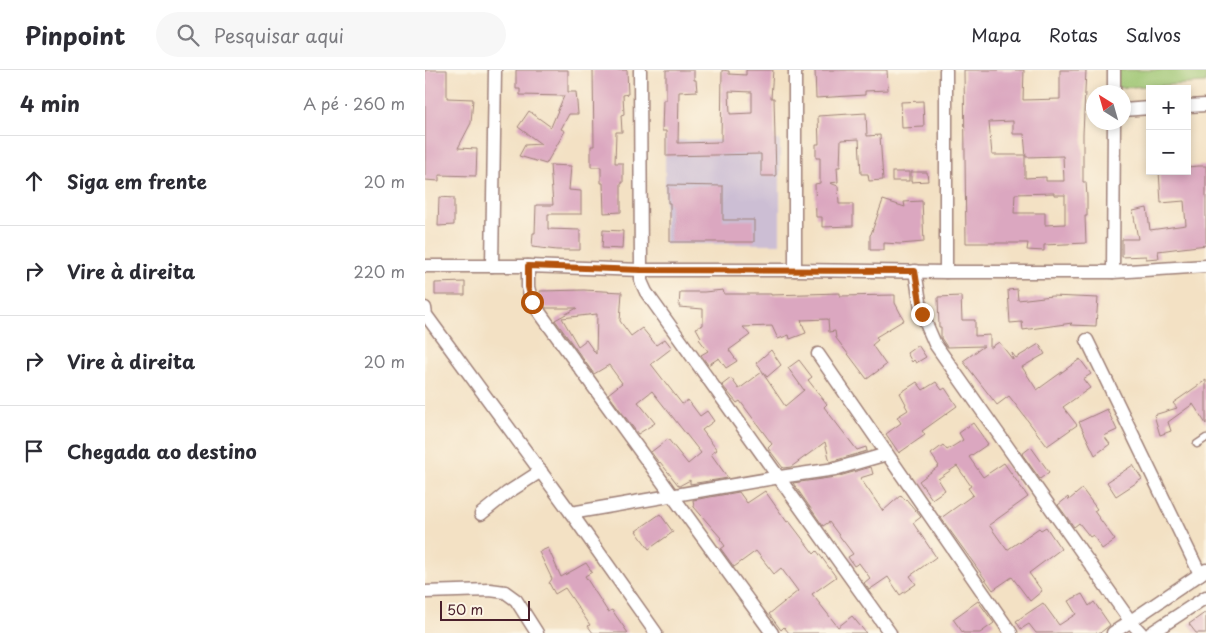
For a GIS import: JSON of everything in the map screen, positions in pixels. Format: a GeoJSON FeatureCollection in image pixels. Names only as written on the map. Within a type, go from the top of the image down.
{"type":"FeatureCollection","features":[{"type":"Feature","properties":{"kind":"street"},"geometry":{"type":"LineString","coordinates":[[492,266],[495,70]]}},
{"type":"Feature","properties":{"kind":"street"},"geometry":{"type":"LineString","coordinates":[[640,70],[641,281],[645,292],[780,477],[890,633]]}},
{"type":"Feature","properties":{"kind":"street"},"geometry":{"type":"LineString","coordinates":[[795,70],[795,270]]}},
{"type":"Feature","properties":{"kind":"street"},"geometry":{"type":"LineString","coordinates":[[946,70],[946,272]]}},
{"type":"Feature","properties":{"kind":"street"},"geometry":{"type":"LineString","coordinates":[[1114,70],[1114,85]]}},
{"type":"Feature","properties":{"kind":"street"},"geometry":{"type":"LineString","coordinates":[[1191,106],[1206,105]]}},
{"type":"Feature","properties":{"kind":"street"},"geometry":{"type":"LineString","coordinates":[[1131,109],[1146,108]]}},
{"type":"Feature","properties":{"kind":"street"},"geometry":{"type":"LineString","coordinates":[[1113,272],[1114,130]]}},
{"type":"Feature","properties":{"kind":"street"},"geometry":{"type":"LineString","coordinates":[[425,266],[528,266],[641,270],[946,272],[1113,272],[1206,266]]}},
{"type":"Feature","properties":{"kind":"street"},"geometry":{"type":"LineString","coordinates":[[528,266],[528,287],[532,302],[772,633]]}},
{"type":"Feature","properties":{"kind":"street"},"geometry":{"type":"LineString","coordinates":[[915,271],[922,314],[935,344],[1131,622],[1141,633]]}},
{"type":"Feature","properties":{"kind":"street"},"geometry":{"type":"LineString","coordinates":[[425,314],[657,633]]}},
{"type":"Feature","properties":{"kind":"street"},"geometry":{"type":"LineString","coordinates":[[1087,340],[1203,572],[1113,633]]}},
{"type":"Feature","properties":{"kind":"street"},"geometry":{"type":"LineString","coordinates":[[818,354],[1011,633]]}},
{"type":"Feature","properties":{"kind":"street"},"geometry":{"type":"LineString","coordinates":[[571,513],[835,469],[887,454]]}},
{"type":"Feature","properties":{"kind":"street"},"geometry":{"type":"LineString","coordinates":[[481,514],[507,493],[541,471]]}},
{"type":"Feature","properties":{"kind":"street"},"geometry":{"type":"LineString","coordinates":[[425,592],[490,590],[505,592],[516,600],[537,633]]}},
{"type":"Feature","properties":{"kind":"street"},"geometry":{"type":"LineString","coordinates":[[1151,633],[1206,597]]}},
{"type":"Feature","properties":{"kind":"lane"},"geometry":{"type":"LineString","coordinates":[[1197,444],[1206,438]]}},
{"type":"Feature","properties":{"kind":"shaded area"},"geometry":{"type":"Polygon","coordinates":[[[665,140],[780,140],[780,244],[665,244],[665,140]]]}},
{"type":"Feature","properties":{"kind":"green space"},"geometry":{"type":"Polygon","coordinates":[[[1115,70],[1206,70],[1206,83],[1131,87],[1131,85],[1114,85],[1115,70]]]}},
{"type":"Feature","properties":{"kind":"building"},"geometry":{"type":"Polygon","coordinates":[[[425,70],[447,70],[447,98],[473,99],[471,123],[458,148],[477,149],[476,176],[439,175],[439,181],[425,180],[425,70]]]}},
{"type":"Feature","properties":{"kind":"building"},"geometry":{"type":"Polygon","coordinates":[[[516,70],[568,70],[568,92],[576,92],[578,114],[569,114],[561,129],[565,131],[546,164],[519,156],[525,145],[541,144],[518,127],[529,111],[551,127],[564,96],[520,95],[520,89],[516,89],[516,70]]]}},
{"type":"Feature","properties":{"kind":"building"},"geometry":{"type":"Polygon","coordinates":[[[593,70],[627,70],[628,94],[623,95],[624,114],[621,115],[622,132],[616,132],[615,163],[623,163],[621,212],[604,213],[601,167],[591,167],[591,146],[594,146],[593,70]]]}},
{"type":"Feature","properties":{"kind":"building"},"geometry":{"type":"Polygon","coordinates":[[[666,70],[694,70],[697,91],[679,92],[678,143],[721,142],[722,70],[729,71],[729,74],[746,75],[746,70],[773,70],[771,98],[774,98],[776,176],[761,176],[761,154],[666,156],[666,131],[662,131],[663,100],[666,100],[666,70]],[[729,91],[730,114],[752,113],[752,92],[729,91]]]}},
{"type":"Feature","properties":{"kind":"building"},"geometry":{"type":"Polygon","coordinates":[[[815,70],[887,70],[888,90],[865,91],[865,95],[816,98],[815,70]]]}},
{"type":"Feature","properties":{"kind":"building"},"geometry":{"type":"Polygon","coordinates":[[[964,70],[1024,70],[1023,100],[1060,99],[1060,70],[1086,70],[1083,182],[1086,182],[1087,197],[1087,216],[1085,216],[1086,243],[1044,245],[1044,251],[1027,250],[1028,243],[966,243],[964,70]],[[1013,121],[989,122],[992,155],[1025,155],[1025,178],[1046,177],[1046,181],[1064,181],[1063,156],[1026,157],[1024,134],[1013,134],[1013,121]],[[1054,193],[1015,194],[1014,213],[1045,213],[1045,225],[1065,224],[1065,195],[1054,195],[1054,193]]]}},
{"type":"Feature","properties":{"kind":"building"},"geometry":{"type":"Polygon","coordinates":[[[923,101],[924,127],[902,128],[901,102],[923,101]]]}},
{"type":"Feature","properties":{"kind":"building"},"geometry":{"type":"Polygon","coordinates":[[[866,113],[867,136],[880,135],[883,180],[869,181],[868,174],[861,174],[859,139],[841,140],[840,167],[837,167],[838,182],[830,183],[838,186],[839,204],[853,204],[853,226],[822,227],[822,217],[816,217],[815,184],[820,183],[820,158],[816,158],[816,144],[819,144],[818,116],[866,113]]]}},
{"type":"Feature","properties":{"kind":"building"},"geometry":{"type":"Polygon","coordinates":[[[550,165],[571,166],[569,190],[581,191],[581,214],[548,214],[548,229],[580,230],[580,250],[532,247],[533,233],[535,233],[536,205],[553,205],[550,165]]]}},
{"type":"Feature","properties":{"kind":"building"},"geometry":{"type":"Polygon","coordinates":[[[1206,166],[1206,245],[1158,251],[1159,258],[1146,259],[1146,256],[1122,257],[1122,239],[1138,239],[1133,211],[1147,208],[1150,230],[1186,225],[1184,201],[1161,203],[1159,175],[1191,175],[1191,167],[1206,166]]]}},
{"type":"Feature","properties":{"kind":"building"},"geometry":{"type":"Polygon","coordinates":[[[892,172],[909,172],[909,181],[892,181],[892,172]]]}},
{"type":"Feature","properties":{"kind":"building"},"geometry":{"type":"Polygon","coordinates":[[[911,172],[927,172],[928,181],[911,182],[911,172]]]}},
{"type":"Feature","properties":{"kind":"building"},"geometry":{"type":"Polygon","coordinates":[[[668,185],[723,186],[723,220],[754,220],[754,242],[670,242],[668,185]]]}},
{"type":"Feature","properties":{"kind":"building"},"geometry":{"type":"Polygon","coordinates":[[[439,197],[454,198],[454,225],[438,226],[439,197]]]}},
{"type":"Feature","properties":{"kind":"building"},"geometry":{"type":"Polygon","coordinates":[[[883,200],[905,207],[904,202],[922,201],[924,242],[884,243],[884,250],[870,250],[870,235],[883,200]]]}},
{"type":"Feature","properties":{"kind":"building"},"geometry":{"type":"Polygon","coordinates":[[[603,230],[623,231],[622,249],[602,248],[603,230]]]}},
{"type":"Feature","properties":{"kind":"building"},"geometry":{"type":"Polygon","coordinates":[[[465,282],[465,295],[435,295],[435,283],[465,282]]]}},
{"type":"Feature","properties":{"kind":"building"},"geometry":{"type":"Polygon","coordinates":[[[1017,289],[1018,300],[1052,296],[1098,298],[1096,326],[1070,325],[1072,323],[1023,330],[1022,322],[1010,323],[1008,290],[1017,289]]]}},
{"type":"Feature","properties":{"kind":"building"},"geometry":{"type":"Polygon","coordinates":[[[584,290],[622,292],[620,321],[631,336],[642,328],[656,345],[665,339],[672,348],[651,364],[682,404],[688,400],[700,416],[707,411],[714,421],[702,430],[717,450],[711,454],[728,478],[690,484],[690,480],[679,486],[651,452],[668,439],[688,464],[701,453],[652,391],[638,402],[655,423],[638,434],[608,394],[622,383],[609,365],[594,374],[555,320],[577,308],[546,308],[540,299],[540,291],[584,290]],[[597,314],[562,318],[578,346],[586,340],[596,354],[597,314]]]}},
{"type":"Feature","properties":{"kind":"building"},"geometry":{"type":"Polygon","coordinates":[[[723,290],[724,294],[840,293],[840,296],[895,295],[895,303],[904,320],[876,337],[878,340],[872,345],[886,365],[867,379],[836,338],[835,331],[829,332],[828,319],[801,320],[806,333],[790,339],[789,335],[778,339],[772,326],[743,327],[750,335],[729,350],[737,361],[726,368],[719,358],[708,365],[701,355],[708,351],[699,339],[701,337],[696,328],[703,325],[703,309],[679,307],[680,292],[723,290]]]}},
{"type":"Feature","properties":{"kind":"building"},"geometry":{"type":"Polygon","coordinates":[[[961,296],[962,320],[975,320],[975,336],[990,335],[990,348],[999,342],[1013,360],[1012,353],[1016,358],[1039,344],[1045,354],[1022,367],[1037,390],[1080,359],[1091,374],[1083,379],[1090,388],[1063,407],[1077,425],[1047,446],[1009,396],[997,405],[963,361],[984,346],[947,347],[941,338],[938,297],[961,296]]]}},
{"type":"Feature","properties":{"kind":"building"},"geometry":{"type":"Polygon","coordinates":[[[918,345],[926,357],[916,363],[914,360],[912,362],[907,353],[918,345]]]}},
{"type":"Feature","properties":{"kind":"building"},"geometry":{"type":"Polygon","coordinates":[[[771,350],[781,365],[767,377],[756,363],[771,350]]]}},
{"type":"Feature","properties":{"kind":"building"},"geometry":{"type":"Polygon","coordinates":[[[799,360],[812,377],[808,380],[827,404],[824,407],[857,450],[866,447],[867,451],[830,462],[825,442],[791,467],[783,468],[768,448],[772,444],[740,401],[737,403],[722,385],[731,378],[739,389],[762,372],[785,406],[804,390],[788,368],[799,360]]]}},
{"type":"Feature","properties":{"kind":"building"},"geometry":{"type":"Polygon","coordinates":[[[1206,380],[1206,424],[1193,404],[1168,422],[1171,431],[1160,435],[1154,415],[1177,408],[1173,403],[1206,380]]]}},
{"type":"Feature","properties":{"kind":"building"},"geometry":{"type":"Polygon","coordinates":[[[917,382],[923,390],[936,382],[942,390],[945,388],[957,406],[922,431],[925,435],[899,453],[886,434],[901,423],[897,417],[908,410],[900,393],[917,382]]]}},
{"type":"Feature","properties":{"kind":"building"},"geometry":{"type":"Polygon","coordinates":[[[1107,409],[1117,430],[1104,436],[1110,444],[1095,455],[1079,422],[1107,409]]]}},
{"type":"Feature","properties":{"kind":"building"},"geometry":{"type":"Polygon","coordinates":[[[973,423],[988,444],[969,457],[983,477],[1004,463],[1028,497],[989,525],[1007,550],[1039,528],[1041,530],[1046,527],[1061,549],[1029,573],[1042,591],[1030,601],[1012,577],[993,590],[941,518],[973,495],[968,488],[971,486],[957,466],[938,479],[945,490],[932,499],[919,481],[939,466],[931,454],[943,445],[947,450],[963,440],[959,433],[973,423]]]}},
{"type":"Feature","properties":{"kind":"building"},"geometry":{"type":"Polygon","coordinates":[[[1031,447],[1049,472],[1040,479],[1022,454],[1031,447]]]}},
{"type":"Feature","properties":{"kind":"building"},"geometry":{"type":"Polygon","coordinates":[[[1133,465],[1142,479],[1116,496],[1107,482],[1133,465]]]}},
{"type":"Feature","properties":{"kind":"building"},"geometry":{"type":"Polygon","coordinates":[[[871,467],[873,474],[860,478],[883,511],[901,495],[906,499],[921,517],[913,523],[936,557],[910,576],[916,584],[900,595],[888,577],[869,590],[864,583],[870,578],[859,563],[854,566],[848,557],[853,554],[829,522],[823,526],[793,483],[836,477],[871,467]]]}},
{"type":"Feature","properties":{"kind":"building"},"geometry":{"type":"Polygon","coordinates":[[[1082,489],[1097,509],[1094,511],[1115,540],[1102,549],[1093,535],[1090,537],[1079,523],[1074,527],[1058,505],[1068,497],[1069,500],[1082,489]]]}},
{"type":"Feature","properties":{"kind":"building"},"geometry":{"type":"Polygon","coordinates":[[[765,491],[787,522],[789,521],[814,554],[817,551],[836,577],[812,594],[838,627],[852,616],[866,633],[789,633],[784,627],[781,630],[769,614],[798,591],[781,568],[774,574],[756,551],[734,567],[721,549],[725,546],[721,538],[694,507],[693,500],[739,492],[747,503],[765,491]]]}},
{"type":"Feature","properties":{"kind":"building"},"geometry":{"type":"Polygon","coordinates":[[[660,514],[673,532],[649,549],[636,531],[660,514]]]}},
{"type":"Feature","properties":{"kind":"building"},"geometry":{"type":"Polygon","coordinates":[[[548,548],[561,577],[586,563],[592,572],[585,576],[608,612],[612,610],[628,633],[593,633],[588,626],[590,625],[565,588],[555,594],[549,583],[552,579],[539,552],[548,548]]]}},
{"type":"Feature","properties":{"kind":"building"},"geometry":{"type":"Polygon","coordinates":[[[1082,594],[1089,606],[1094,602],[1110,625],[1100,633],[1036,633],[1029,624],[1021,629],[1016,621],[1043,603],[1059,625],[1076,614],[1068,601],[1082,594]]]}},
{"type":"Feature","properties":{"kind":"building"},"geometry":{"type":"Polygon","coordinates":[[[978,601],[994,623],[980,633],[963,633],[953,619],[978,601]]]}},
{"type":"Feature","properties":{"kind":"building"},"geometry":{"type":"Polygon","coordinates":[[[1206,612],[1206,633],[1196,633],[1189,624],[1206,612]]]}},
{"type":"Feature","properties":{"kind":"route"},"geometry":{"type":"LineString","coordinates":[[532,302],[528,287],[528,266],[641,270],[915,271],[922,314]]}}]}
